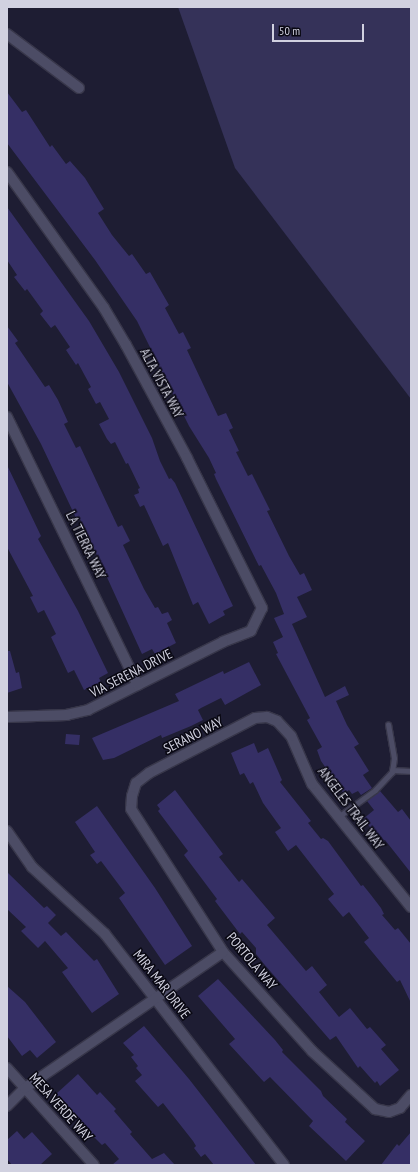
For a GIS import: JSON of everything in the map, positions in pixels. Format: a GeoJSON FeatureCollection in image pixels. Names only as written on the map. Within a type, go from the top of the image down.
{"type":"FeatureCollection","features":[{"type":"Feature","properties":{"kind":"street"},"geometry":{"type":"LineString","coordinates":[[7,34],[79,88]]}},
{"type":"Feature","properties":{"kind":"street","name":"ALTA VISTA WAY"},"geometry":{"type":"LineString","coordinates":[[7,172],[104,308],[126,345],[257,597],[262,608],[257,621]]}},
{"type":"Feature","properties":{"kind":"street","name":"LA TIERRA WAY"},"geometry":{"type":"LineString","coordinates":[[7,417],[138,685]]}},
{"type":"Feature","properties":{"kind":"street","name":"VIA SERENA DRIVE"},"geometry":{"type":"LineString","coordinates":[[7,717],[36,718],[74,714],[88,710],[223,642],[251,631],[257,621]]}},
{"type":"Feature","properties":{"kind":"street","name":"SERANO WAY"},"geometry":{"type":"LineString","coordinates":[[132,796],[136,783],[149,772],[255,718],[267,717],[277,721]]}},
{"type":"Feature","properties":{"kind":"street","name":"ANGELES TRAIL WAY"},"geometry":{"type":"LineString","coordinates":[[277,721],[290,736],[312,784],[411,907]]}},
{"type":"Feature","properties":{"kind":"street","name":"PORTOLA WAY"},"geometry":{"type":"LineString","coordinates":[[132,796],[131,809],[223,952],[312,1052],[354,1092],[375,1109],[389,1112],[400,1108],[411,1095]]}},
{"type":"Feature","properties":{"kind":"street","name":"MIRA MAR DRIVE"},"geometry":{"type":"LineString","coordinates":[[7,831],[32,867],[105,934],[284,1165]]}},
{"type":"Feature","properties":{"kind":"street"},"geometry":{"type":"LineString","coordinates":[[7,1106],[25,1088],[223,952]]}},
{"type":"Feature","properties":{"kind":"street","name":"MESA VERDE WAY"},"geometry":{"type":"LineString","coordinates":[[7,1068],[94,1165]]}},
{"type":"Feature","properties":{"kind":"street"},"geometry":{"type":"LineString","coordinates":[[7,1094],[25,1088]]}},
{"type":"Feature","properties":{"kind":"lane"},"geometry":{"type":"LineString","coordinates":[[338,817],[375,790],[392,770],[394,758],[388,725]]}},
{"type":"Feature","properties":{"kind":"lane"},"geometry":{"type":"LineString","coordinates":[[392,770],[411,771]]}},
{"type":"Feature","properties":{"kind":"shaded area"},"geometry":{"type":"Polygon","coordinates":[[[178,7],[411,7],[411,399],[235,168],[178,7]]]}},
{"type":"Feature","properties":{"kind":"building"},"geometry":{"type":"Polygon","coordinates":[[[7,92],[22,112],[26,110],[50,147],[52,145],[66,164],[70,161],[85,178],[104,209],[98,213],[112,235],[129,256],[132,254],[146,274],[150,272],[169,305],[165,308],[179,334],[183,332],[191,348],[187,350],[218,416],[226,413],[233,428],[229,430],[239,451],[236,452],[248,476],[252,474],[270,510],[267,511],[289,556],[300,575],[304,573],[312,590],[297,597],[307,617],[292,624],[325,697],[345,686],[349,695],[336,701],[347,725],[359,744],[354,747],[369,771],[363,775],[372,788],[361,795],[358,791],[352,794],[349,790],[344,794],[321,761],[317,750],[322,747],[307,720],[310,718],[276,654],[278,653],[273,642],[283,637],[274,618],[284,614],[276,593],[261,565],[259,566],[216,479],[214,474],[216,473],[209,458],[189,426],[137,321],[95,260],[7,143],[7,92]]]}},
{"type":"Feature","properties":{"kind":"building"},"geometry":{"type":"Polygon","coordinates":[[[7,207],[89,321],[119,372],[152,438],[160,461],[169,479],[171,478],[175,483],[233,606],[223,611],[225,615],[209,624],[198,602],[193,605],[168,543],[163,546],[144,505],[140,507],[134,495],[139,493],[138,489],[140,488],[128,463],[126,464],[115,442],[111,444],[99,424],[109,419],[100,402],[96,404],[88,389],[91,387],[78,363],[76,365],[66,350],[70,347],[55,325],[51,328],[40,314],[43,311],[27,289],[25,291],[14,277],[17,275],[7,260],[7,207]]]}},
{"type":"Feature","properties":{"kind":"building"},"geometry":{"type":"Polygon","coordinates":[[[7,326],[18,341],[15,343],[45,387],[49,385],[58,400],[68,422],[64,424],[76,448],[80,446],[118,527],[122,525],[130,541],[123,545],[144,589],[155,608],[158,607],[162,614],[168,612],[172,620],[167,623],[176,643],[155,654],[152,649],[142,654],[84,527],[79,517],[76,518],[41,444],[7,382],[7,326]]]}},
{"type":"Feature","properties":{"kind":"building"},"geometry":{"type":"Polygon","coordinates":[[[7,465],[41,536],[38,539],[78,611],[108,673],[99,678],[101,682],[84,690],[74,670],[68,673],[51,637],[56,634],[44,610],[38,613],[30,597],[33,596],[7,547],[7,465]]]}},
{"type":"Feature","properties":{"kind":"building"},"geometry":{"type":"Polygon","coordinates":[[[7,651],[10,651],[16,673],[19,672],[22,688],[7,693],[7,651]]]}},
{"type":"Feature","properties":{"kind":"building"},"geometry":{"type":"Polygon","coordinates":[[[249,662],[261,685],[225,705],[221,698],[201,708],[198,710],[203,720],[191,726],[162,738],[161,735],[114,758],[103,760],[92,738],[179,701],[175,694],[223,671],[224,674],[249,662]]]}},
{"type":"Feature","properties":{"kind":"building"},"geometry":{"type":"Polygon","coordinates":[[[66,734],[80,735],[79,745],[65,744],[66,734]]]}},
{"type":"Feature","properties":{"kind":"building"},"geometry":{"type":"Polygon","coordinates":[[[254,743],[258,753],[268,748],[282,780],[280,782],[311,821],[308,823],[321,839],[323,838],[328,841],[361,886],[363,885],[381,908],[384,914],[382,915],[395,930],[398,928],[411,944],[411,1003],[400,980],[397,982],[364,942],[369,938],[349,912],[343,917],[328,899],[334,894],[296,845],[288,851],[275,832],[281,828],[263,803],[253,782],[250,784],[244,773],[240,775],[231,753],[254,743]]]}},
{"type":"Feature","properties":{"kind":"building"},"geometry":{"type":"Polygon","coordinates":[[[175,790],[223,854],[219,857],[239,882],[242,879],[275,918],[267,925],[306,971],[312,966],[327,985],[319,992],[339,1017],[350,1008],[367,1029],[370,1027],[386,1045],[381,1049],[399,1070],[380,1086],[377,1081],[375,1083],[360,1066],[358,1068],[336,1036],[330,1040],[264,964],[256,954],[256,948],[242,932],[240,934],[215,901],[217,899],[184,855],[188,851],[158,811],[160,809],[157,805],[175,790]]]}},
{"type":"Feature","properties":{"kind":"building"},"geometry":{"type":"Polygon","coordinates":[[[380,791],[398,812],[402,809],[411,821],[411,873],[385,840],[382,841],[363,819],[374,810],[367,801],[380,791]]]}},
{"type":"Feature","properties":{"kind":"building"},"geometry":{"type":"Polygon","coordinates":[[[97,806],[155,888],[192,946],[165,965],[119,898],[125,893],[101,861],[97,864],[90,855],[95,852],[75,822],[97,806]]]}},
{"type":"Feature","properties":{"kind":"building"},"geometry":{"type":"Polygon","coordinates":[[[7,872],[44,908],[47,906],[56,915],[48,923],[61,936],[66,932],[94,961],[97,959],[119,994],[92,1013],[62,972],[68,968],[45,941],[38,948],[21,931],[26,927],[7,909],[7,872]]]}},
{"type":"Feature","properties":{"kind":"building"},"geometry":{"type":"Polygon","coordinates":[[[218,979],[275,1040],[283,1050],[282,1052],[321,1091],[323,1096],[347,1119],[345,1122],[365,1141],[346,1161],[309,1126],[313,1121],[270,1077],[264,1082],[229,1044],[235,1039],[198,996],[218,979]]]}},
{"type":"Feature","properties":{"kind":"building"},"geometry":{"type":"Polygon","coordinates":[[[7,986],[25,1002],[56,1042],[37,1058],[30,1050],[22,1056],[7,1036],[7,986]]]}},
{"type":"Feature","properties":{"kind":"building"},"geometry":{"type":"Polygon","coordinates":[[[144,1026],[189,1079],[256,1165],[214,1165],[205,1154],[201,1157],[194,1148],[196,1146],[193,1141],[163,1103],[158,1107],[135,1081],[142,1075],[136,1068],[138,1066],[131,1057],[134,1055],[123,1043],[144,1026]]]}},
{"type":"Feature","properties":{"kind":"building"},"geometry":{"type":"Polygon","coordinates":[[[78,1074],[97,1095],[100,1092],[116,1109],[114,1111],[132,1132],[130,1134],[152,1159],[164,1153],[175,1165],[112,1165],[119,1159],[105,1143],[102,1145],[90,1133],[56,1094],[78,1074]]]}},
{"type":"Feature","properties":{"kind":"building"},"geometry":{"type":"Polygon","coordinates":[[[17,1131],[24,1139],[32,1132],[52,1154],[40,1165],[12,1165],[7,1159],[7,1140],[17,1131]]]}},
{"type":"Feature","properties":{"kind":"building"},"geometry":{"type":"Polygon","coordinates":[[[411,1132],[411,1165],[381,1165],[397,1144],[399,1146],[411,1132]]]}}]}
